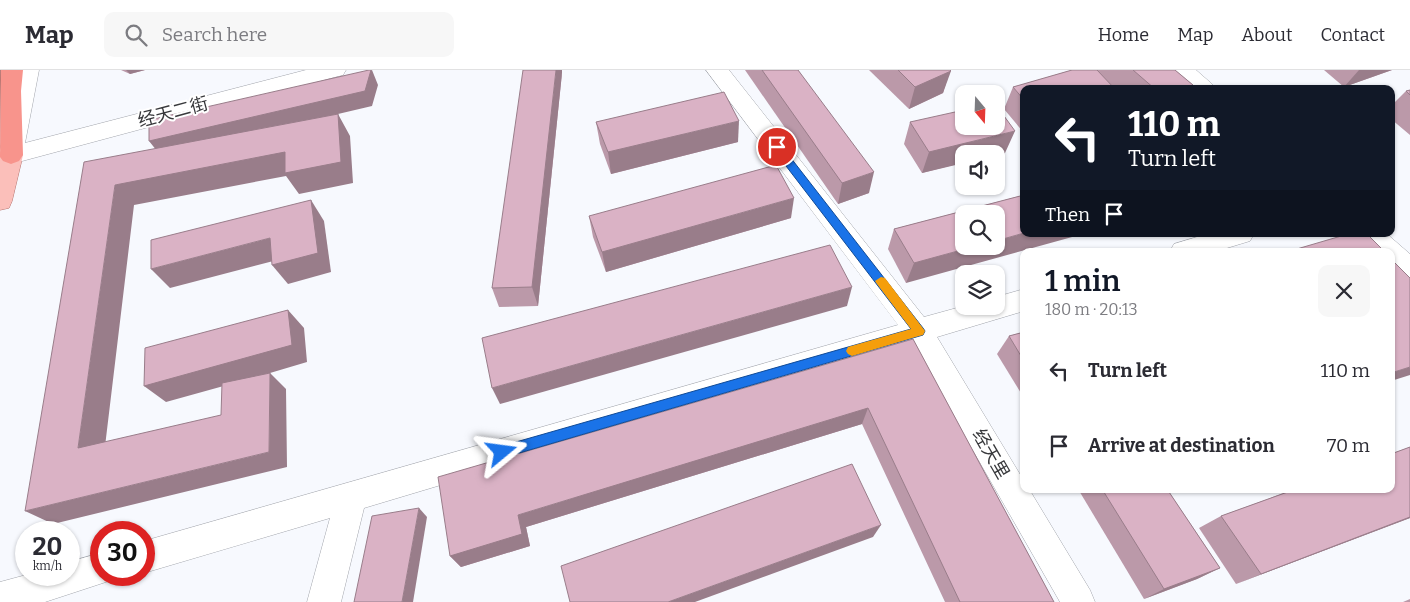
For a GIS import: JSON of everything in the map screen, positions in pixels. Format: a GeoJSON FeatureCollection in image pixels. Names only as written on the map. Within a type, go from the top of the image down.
{"type":"FeatureCollection","features":[{"type":"Feature","properties":{"kind":"highway"},"geometry":{"type":"LineString","coordinates":[[11,155],[10,92],[12,70]]}},
{"type":"Feature","properties":{"kind":"main road"},"geometry":{"type":"LineString","coordinates":[[0,201],[11,155]]}},
{"type":"Feature","properties":{"kind":"street"},"geometry":{"type":"LineString","coordinates":[[11,155],[28,70]]}},
{"type":"Feature","properties":{"kind":"street","name":"经天二街"},"geometry":{"type":"LineString","coordinates":[[11,155],[335,70]]}},
{"type":"Feature","properties":{"kind":"street","name":"经天里"},"geometry":{"type":"LineString","coordinates":[[718,70],[919,331],[1078,602]]}},
{"type":"Feature","properties":{"kind":"street"},"geometry":{"type":"LineString","coordinates":[[1182,70],[1199,85]]}},
{"type":"Feature","properties":{"kind":"street"},"geometry":{"type":"LineString","coordinates":[[1194,248],[1231,237]]}},
{"type":"Feature","properties":{"kind":"street"},"geometry":{"type":"LineString","coordinates":[[1373,237],[1386,248]]}},
{"type":"Feature","properties":{"kind":"street"},"geometry":{"type":"LineString","coordinates":[[1395,256],[1410,270]]}},
{"type":"Feature","properties":{"kind":"street"},"geometry":{"type":"LineString","coordinates":[[155,554],[1020,301]]}},
{"type":"Feature","properties":{"kind":"street"},"geometry":{"type":"LineString","coordinates":[[324,602],[351,496]]}},
{"type":"Feature","properties":{"kind":"street"},"geometry":{"type":"LineString","coordinates":[[0,599],[90,572]]}},
{"type":"Feature","properties":{"kind":"building"},"geometry":{"type":"Polygon","coordinates":[[[371,70],[365,91],[149,141],[149,120],[371,70]]]}},
{"type":"Feature","properties":{"kind":"building"},"geometry":{"type":"Polygon","coordinates":[[[523,70],[556,70],[532,287],[492,288],[523,70]]]}},
{"type":"Feature","properties":{"kind":"building"},"geometry":{"type":"Polygon","coordinates":[[[762,70],[798,70],[874,172],[842,183],[762,70]]]}},
{"type":"Feature","properties":{"kind":"building"},"geometry":{"type":"Polygon","coordinates":[[[898,70],[950,70],[951,71],[915,87],[898,70]]]}},
{"type":"Feature","properties":{"kind":"building"},"geometry":{"type":"Polygon","coordinates":[[[1072,70],[1097,70],[1111,85],[1020,85],[1020,95],[1013,87],[1072,70]]]}},
{"type":"Feature","properties":{"kind":"building"},"geometry":{"type":"Polygon","coordinates":[[[1133,70],[1175,70],[1193,85],[1150,85],[1133,70]]]}},
{"type":"Feature","properties":{"kind":"building"},"geometry":{"type":"Polygon","coordinates":[[[724,92],[739,121],[608,152],[596,122],[724,92]]]}},
{"type":"Feature","properties":{"kind":"building"},"geometry":{"type":"Polygon","coordinates":[[[955,112],[955,135],[999,135],[929,152],[910,122],[955,112]]]}},
{"type":"Feature","properties":{"kind":"building"},"geometry":{"type":"Polygon","coordinates":[[[338,114],[341,162],[285,173],[285,152],[115,185],[78,448],[221,415],[222,383],[270,373],[269,452],[25,511],[84,162],[338,114]]]}},
{"type":"Feature","properties":{"kind":"building"},"geometry":{"type":"Polygon","coordinates":[[[1005,117],[1015,131],[1005,133],[1005,117]]]}},
{"type":"Feature","properties":{"kind":"building"},"geometry":{"type":"Polygon","coordinates":[[[776,165],[794,198],[602,252],[589,216],[776,165]]]}},
{"type":"Feature","properties":{"kind":"building"},"geometry":{"type":"Polygon","coordinates":[[[1020,196],[1020,234],[1005,238],[1005,205],[986,205],[1020,196]]]}},
{"type":"Feature","properties":{"kind":"building"},"geometry":{"type":"Polygon","coordinates":[[[311,200],[318,253],[272,265],[270,238],[151,269],[151,240],[311,200]]]}},
{"type":"Feature","properties":{"kind":"building"},"geometry":{"type":"Polygon","coordinates":[[[955,213],[955,252],[914,263],[894,229],[955,213]]]}},
{"type":"Feature","properties":{"kind":"building"},"geometry":{"type":"Polygon","coordinates":[[[1338,237],[1370,237],[1381,248],[1300,248],[1338,237]]]}},
{"type":"Feature","properties":{"kind":"building"},"geometry":{"type":"Polygon","coordinates":[[[830,245],[852,287],[492,388],[482,338],[830,245]]]}},
{"type":"Feature","properties":{"kind":"building"},"geometry":{"type":"Polygon","coordinates":[[[1395,263],[1410,278],[1410,367],[1395,372],[1395,263]]]}},
{"type":"Feature","properties":{"kind":"building"},"geometry":{"type":"Polygon","coordinates":[[[288,310],[292,345],[144,386],[145,348],[288,310]]]}},
{"type":"Feature","properties":{"kind":"building"},"geometry":{"type":"Polygon","coordinates":[[[1020,333],[1020,354],[1009,336],[1020,333]]]}},
{"type":"Feature","properties":{"kind":"building"},"geometry":{"type":"Polygon","coordinates":[[[913,339],[1054,602],[960,602],[868,408],[518,515],[522,534],[450,556],[438,477],[913,339]]]}},
{"type":"Feature","properties":{"kind":"building"},"geometry":{"type":"Polygon","coordinates":[[[1410,447],[1410,517],[1261,574],[1221,516],[1285,493],[1395,493],[1395,453],[1410,447]]]}},
{"type":"Feature","properties":{"kind":"building"},"geometry":{"type":"Polygon","coordinates":[[[852,464],[881,525],[668,602],[570,602],[561,566],[852,464]]]}},
{"type":"Feature","properties":{"kind":"building"},"geometry":{"type":"Polygon","coordinates":[[[1104,493],[1170,493],[1220,568],[1164,589],[1104,493]]]}},
{"type":"Feature","properties":{"kind":"building"},"geometry":{"type":"Polygon","coordinates":[[[419,508],[402,602],[354,602],[372,516],[419,508]]]}},
{"type":"Feature","properties":{"kind":"slow traffic"},"geometry":{"type":"LineString","coordinates":[[852,351],[919,331],[881,281]]}},
{"type":"Feature","properties":{"kind":"route"},"geometry":{"type":"LineString","coordinates":[[502,452],[919,331],[777,147]]}}]}
